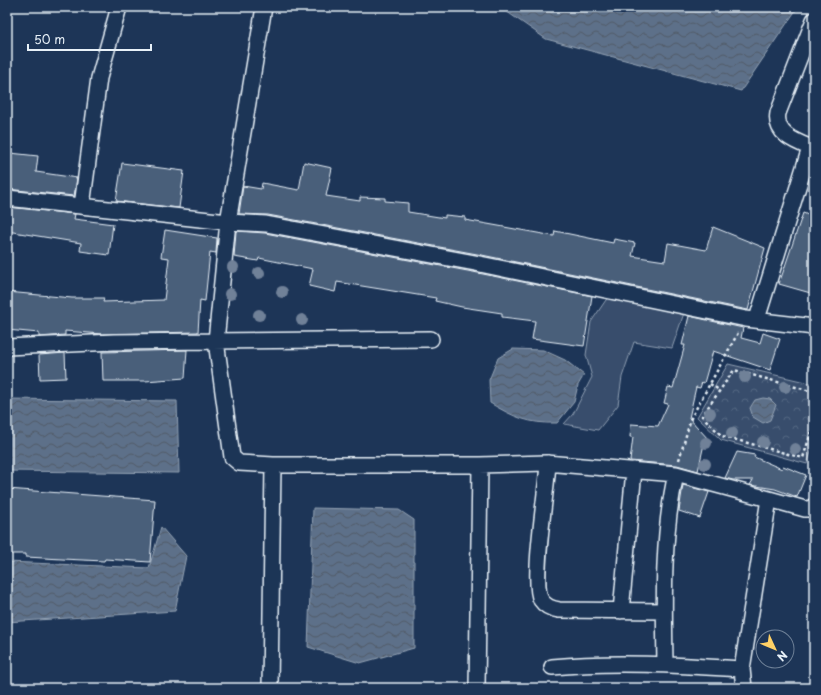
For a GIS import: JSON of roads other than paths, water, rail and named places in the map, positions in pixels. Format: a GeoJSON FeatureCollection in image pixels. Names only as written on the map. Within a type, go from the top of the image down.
{"type":"FeatureCollection","features":[{"type":"Feature","properties":{"kind":"street"},"geometry":{"type":"LineString","coordinates":[[82,206],[99,78],[119,7]]}},
{"type":"Feature","properties":{"kind":"street"},"geometry":{"type":"LineString","coordinates":[[264,7],[228,222],[216,341],[232,457],[238,463],[273,465],[480,465],[548,463],[676,474],[805,509],[810,509],[814,506]]}},
{"type":"Feature","properties":{"kind":"street"},"geometry":{"type":"LineString","coordinates":[[752,319],[812,148],[784,134],[776,121],[814,20]]}},
{"type":"Feature","properties":{"kind":"street"},"geometry":{"type":"LineString","coordinates":[[7,198],[228,222],[274,225],[475,263],[752,319],[814,327]]}},
{"type":"Feature","properties":{"kind":"street"},"geometry":{"type":"LineString","coordinates":[[7,347],[114,342],[431,339]]}},
{"type":"Feature","properties":{"kind":"street"},"geometry":{"type":"LineString","coordinates":[[548,463],[537,580],[542,601],[550,608],[559,610],[664,611]]}},
{"type":"Feature","properties":{"kind":"street"},"geometry":{"type":"LineString","coordinates":[[270,688],[273,465]]}},
{"type":"Feature","properties":{"kind":"street"},"geometry":{"type":"LineString","coordinates":[[477,688],[480,465]]}},
{"type":"Feature","properties":{"kind":"street"},"geometry":{"type":"LineString","coordinates":[[621,611],[634,470]]}},
{"type":"Feature","properties":{"kind":"street"},"geometry":{"type":"LineString","coordinates":[[665,664],[664,611],[669,505],[676,474]]}},
{"type":"Feature","properties":{"kind":"street"},"geometry":{"type":"LineString","coordinates":[[744,688],[742,669],[769,499]]}},
{"type":"Feature","properties":{"kind":"street"},"geometry":{"type":"LineString","coordinates":[[552,667],[582,664],[665,664],[742,669]]}},
{"type":"Feature","properties":{"kind":"water"},"geometry":{"type":"Polygon","coordinates":[[[500,7],[798,7],[741,91],[546,39],[500,7]]]}},
{"type":"Feature","properties":{"kind":"water"},"geometry":{"type":"Polygon","coordinates":[[[513,349],[543,350],[565,360],[584,375],[578,385],[574,402],[557,423],[522,419],[490,403],[489,380],[498,358],[513,349]]]}},
{"type":"Feature","properties":{"kind":"water"},"geometry":{"type":"Polygon","coordinates":[[[763,398],[770,399],[776,405],[770,420],[763,423],[753,417],[750,408],[755,400],[763,398]]]}},
{"type":"Feature","properties":{"kind":"water"},"geometry":{"type":"Polygon","coordinates":[[[7,399],[177,401],[179,473],[7,471],[7,399]]]}},
{"type":"Feature","properties":{"kind":"water"},"geometry":{"type":"Polygon","coordinates":[[[313,508],[399,510],[414,520],[414,648],[360,663],[308,647],[313,508]]]}},
{"type":"Feature","properties":{"kind":"water"},"geometry":{"type":"Polygon","coordinates":[[[161,527],[186,556],[175,611],[7,622],[7,562],[149,568],[161,527]]]}}]}
